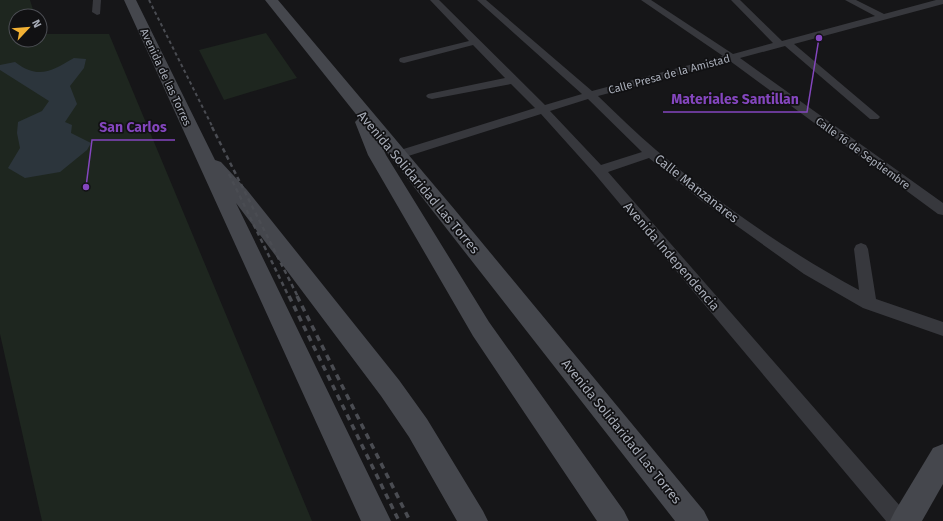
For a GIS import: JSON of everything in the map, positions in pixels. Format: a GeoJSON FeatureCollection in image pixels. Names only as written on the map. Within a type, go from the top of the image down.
{"type":"FeatureCollection","features":[{"type":"Feature","properties":{"kind":"main road","name":"Avenida de las Torres"},"geometry":{"type":"LineString","coordinates":[[130,0],[202,154]]}},
{"type":"Feature","properties":{"kind":"main road"},"geometry":{"type":"LineString","coordinates":[[270,0],[357,106]]}},
{"type":"Feature","properties":{"kind":"main road","name":"Avenida Solidaridad Las Torres"},"geometry":{"type":"LineString","coordinates":[[357,106],[694,521]]}},
{"type":"Feature","properties":{"kind":"main road","name":"Avenida Solidaridad Las Torres"},"geometry":{"type":"LineString","coordinates":[[357,106],[366,132],[377,155],[481,329],[614,521]]}},
{"type":"Feature","properties":{"kind":"main road"},"geometry":{"type":"LineString","coordinates":[[202,154],[376,521]]}},
{"type":"Feature","properties":{"kind":"main road"},"geometry":{"type":"LineString","coordinates":[[202,154],[240,195],[390,388],[418,428],[473,521]]}},
{"type":"Feature","properties":{"kind":"main road"},"geometry":{"type":"LineString","coordinates":[[905,521],[943,458]]}},
{"type":"Feature","properties":{"kind":"street"},"geometry":{"type":"LineString","coordinates":[[97,0],[98,12]]}},
{"type":"Feature","properties":{"kind":"street","name":"Avenida Independencia"},"geometry":{"type":"LineString","coordinates":[[434,0],[542,109],[599,170],[900,521]]}},
{"type":"Feature","properties":{"kind":"street","name":"Calle Manzanares"},"geometry":{"type":"LineString","coordinates":[[481,0],[590,95],[651,153],[707,198],[743,224],[809,270],[868,303],[943,329]]}},
{"type":"Feature","properties":{"kind":"street","name":"Calle 16 de Septiembre"},"geometry":{"type":"LineString","coordinates":[[645,0],[731,57],[943,210]]}},
{"type":"Feature","properties":{"kind":"street"},"geometry":{"type":"LineString","coordinates":[[735,0],[783,44],[874,117]]}},
{"type":"Feature","properties":{"kind":"street"},"geometry":{"type":"LineString","coordinates":[[849,0],[883,17]]}},
{"type":"Feature","properties":{"kind":"street","name":"Calle Presa de la Amistad"},"geometry":{"type":"LineString","coordinates":[[398,155],[590,95],[942,0]]}},
{"type":"Feature","properties":{"kind":"street"},"geometry":{"type":"LineString","coordinates":[[404,60],[475,42]]}},
{"type":"Feature","properties":{"kind":"street"},"geometry":{"type":"LineString","coordinates":[[432,96],[513,80]]}},
{"type":"Feature","properties":{"kind":"street"},"geometry":{"type":"LineString","coordinates":[[599,170],[651,153]]}},
{"type":"Feature","properties":{"kind":"street"},"geometry":{"type":"LineString","coordinates":[[861,249],[868,303]]}},
{"type":"Feature","properties":{"kind":"shaded area"},"geometry":{"type":"Polygon","coordinates":[[[0,0],[30,0],[32,8],[8,8],[8,48],[48,48],[48,34],[109,34],[312,521],[42,521],[0,334],[0,0]]]}},
{"type":"Feature","properties":{"kind":"shaded area"},"geometry":{"type":"Polygon","coordinates":[[[266,33],[297,78],[224,100],[199,50],[266,33]]]}},
{"type":"Feature","properties":{"kind":"shaded area"},"geometry":{"type":"Polygon","coordinates":[[[74,58],[86,59],[84,68],[70,86],[77,104],[65,122],[72,125],[71,133],[91,143],[87,150],[60,172],[25,178],[8,168],[20,148],[17,133],[18,122],[42,111],[49,101],[0,70],[0,65],[15,62],[23,68],[31,71],[45,72],[52,70],[74,58]]]}},
{"type":"Feature","properties":{"kind":"railway"},"geometry":{"type":"LineString","coordinates":[[149,0],[213,128]]}},
{"type":"Feature","properties":{"kind":"railway"},"geometry":{"type":"LineString","coordinates":[[212,127],[298,297]]}},
{"type":"Feature","properties":{"kind":"railway"},"geometry":{"type":"LineString","coordinates":[[229,174],[289,297]]}},
{"type":"Feature","properties":{"kind":"railway"},"geometry":{"type":"LineString","coordinates":[[289,296],[399,521]]}},
{"type":"Feature","properties":{"kind":"railway"},"geometry":{"type":"LineString","coordinates":[[297,296],[410,521]]}},
{"type":"Feature","properties":{"kind":"place","name":"Materiales Santillan"},"geometry":{"type":"Point","coordinates":[819,38]}},
{"type":"Feature","properties":{"kind":"place","name":"San Carlos"},"geometry":{"type":"Point","coordinates":[86,187]}}]}
